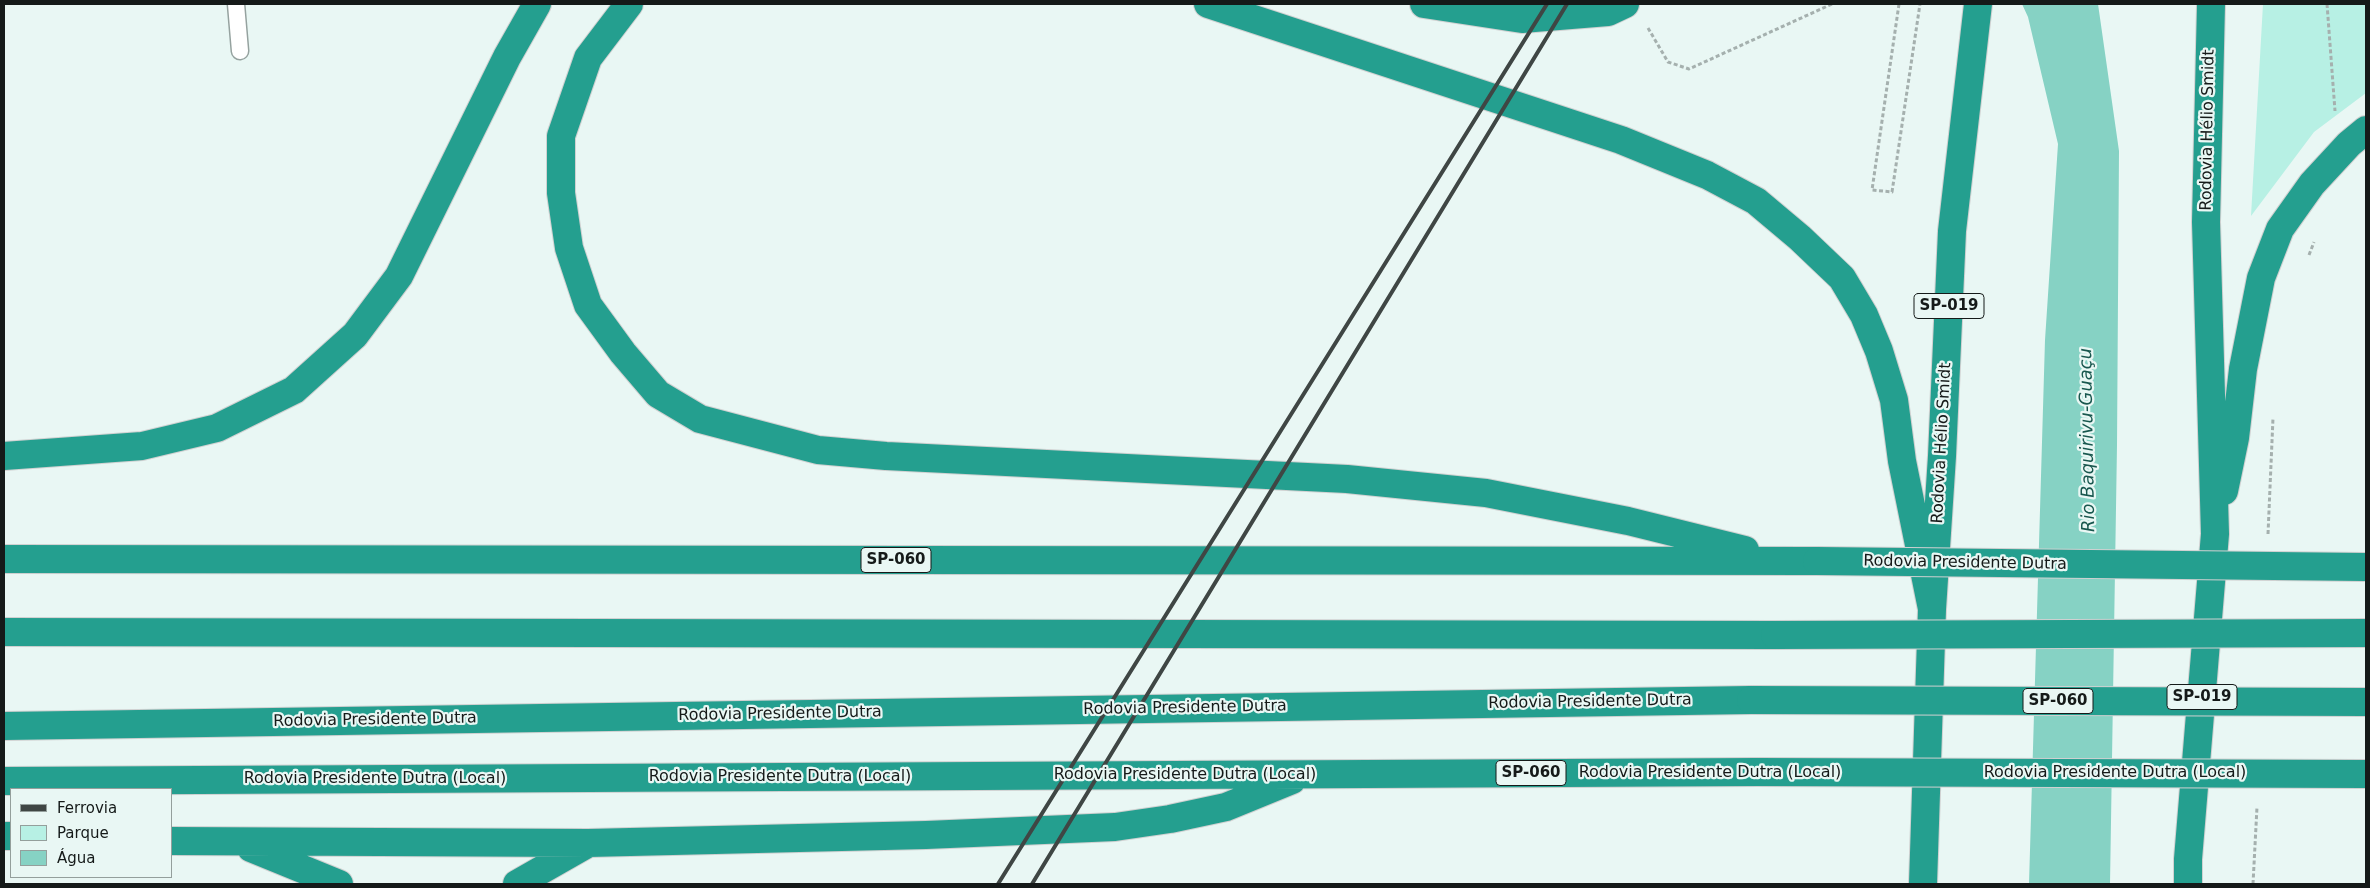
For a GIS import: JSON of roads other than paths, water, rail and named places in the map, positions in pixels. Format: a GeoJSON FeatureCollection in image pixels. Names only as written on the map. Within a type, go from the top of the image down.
{"type":"FeatureCollection","features":[{"type":"Feature","properties":{"kind":"highway"},"geometry":{"type":"LineString","coordinates":[[4,456],[142,446],[217,428],[294,390],[355,335],[399,276],[507,57],[537,4]]}},
{"type":"Feature","properties":{"kind":"highway"},"geometry":{"type":"LineString","coordinates":[[629,4],[588,58],[561,136],[561,193],[569,248],[588,305],[623,353],[658,394],[700,419],[818,450],[886,456],[1347,479],[1486,493],[1628,521],[1788,560]]}},
{"type":"Feature","properties":{"kind":"highway"},"geometry":{"type":"LineString","coordinates":[[1208,4],[1621,140],[1707,175],[1756,201],[1800,238],[1842,278],[1864,315],[1879,351],[1894,400],[1902,461],[1932,609]]}},
{"type":"Feature","properties":{"kind":"highway"},"geometry":{"type":"LineString","coordinates":[[1424,4],[1522,19],[1608,12],[1636,12]]}},
{"type":"Feature","properties":{"kind":"highway","name":"Rodovia Hélio Smidt"},"geometry":{"type":"LineString","coordinates":[[1923,884],[1932,609],[1942,456],[1952,231],[1978,4]]}},
{"type":"Feature","properties":{"kind":"highway","name":"Rodovia Hélio Smidt"},"geometry":{"type":"LineString","coordinates":[[2188,884],[2188,859],[2215,534],[2206,222],[2211,4]]}},
{"type":"Feature","properties":{"kind":"highway"},"geometry":{"type":"LineString","coordinates":[[2215,534],[2235,438],[2244,370],[2261,278],[2280,229],[2312,184],[2357,137]]}},
{"type":"Feature","properties":{"kind":"highway","name":"Rodovia Presidente Dutra"},"geometry":{"type":"LineString","coordinates":[[4,559],[1788,560],[2365,567]]}},
{"type":"Feature","properties":{"kind":"highway"},"geometry":{"type":"LineString","coordinates":[[4,632],[1776,635],[2366,633]]}},
{"type":"Feature","properties":{"kind":"highway","name":"Rodovia Presidente Dutra"},"geometry":{"type":"LineString","coordinates":[[4,726],[1751,700],[2366,702]]}},
{"type":"Feature","properties":{"kind":"highway","name":"Rodovia Presidente Dutra (Local)"},"geometry":{"type":"LineString","coordinates":[[4,781],[1757,772],[2366,774]]}},
{"type":"Feature","properties":{"kind":"highway"},"geometry":{"type":"LineString","coordinates":[[172,840],[236,842],[588,843],[926,835],[1115,827],[1170,819],[1226,807],[1305,775]]}},
{"type":"Feature","properties":{"kind":"highway"},"geometry":{"type":"LineString","coordinates":[[236,842],[339,884]]}},
{"type":"Feature","properties":{"kind":"highway"},"geometry":{"type":"LineString","coordinates":[[517,884],[588,843]]}},
{"type":"Feature","properties":{"kind":"lane"},"geometry":{"type":"LineString","coordinates":[[236,4],[240,51]]}},
{"type":"Feature","properties":{"kind":"water","name":"Rio Baquirivu-Guaçu"},"geometry":{"type":"Polygon","coordinates":[[[2022,4],[2098,4],[2119,151],[2117,445],[2110,884],[2029,884],[2045,340],[2058,144],[2028,17],[2022,4]]]}},
{"type":"Feature","properties":{"kind":"railway"},"geometry":{"type":"LineString","coordinates":[[998,884],[1547,4]]}},
{"type":"Feature","properties":{"kind":"railway"},"geometry":{"type":"LineString","coordinates":[[1032,884],[1567,4]]}}]}
